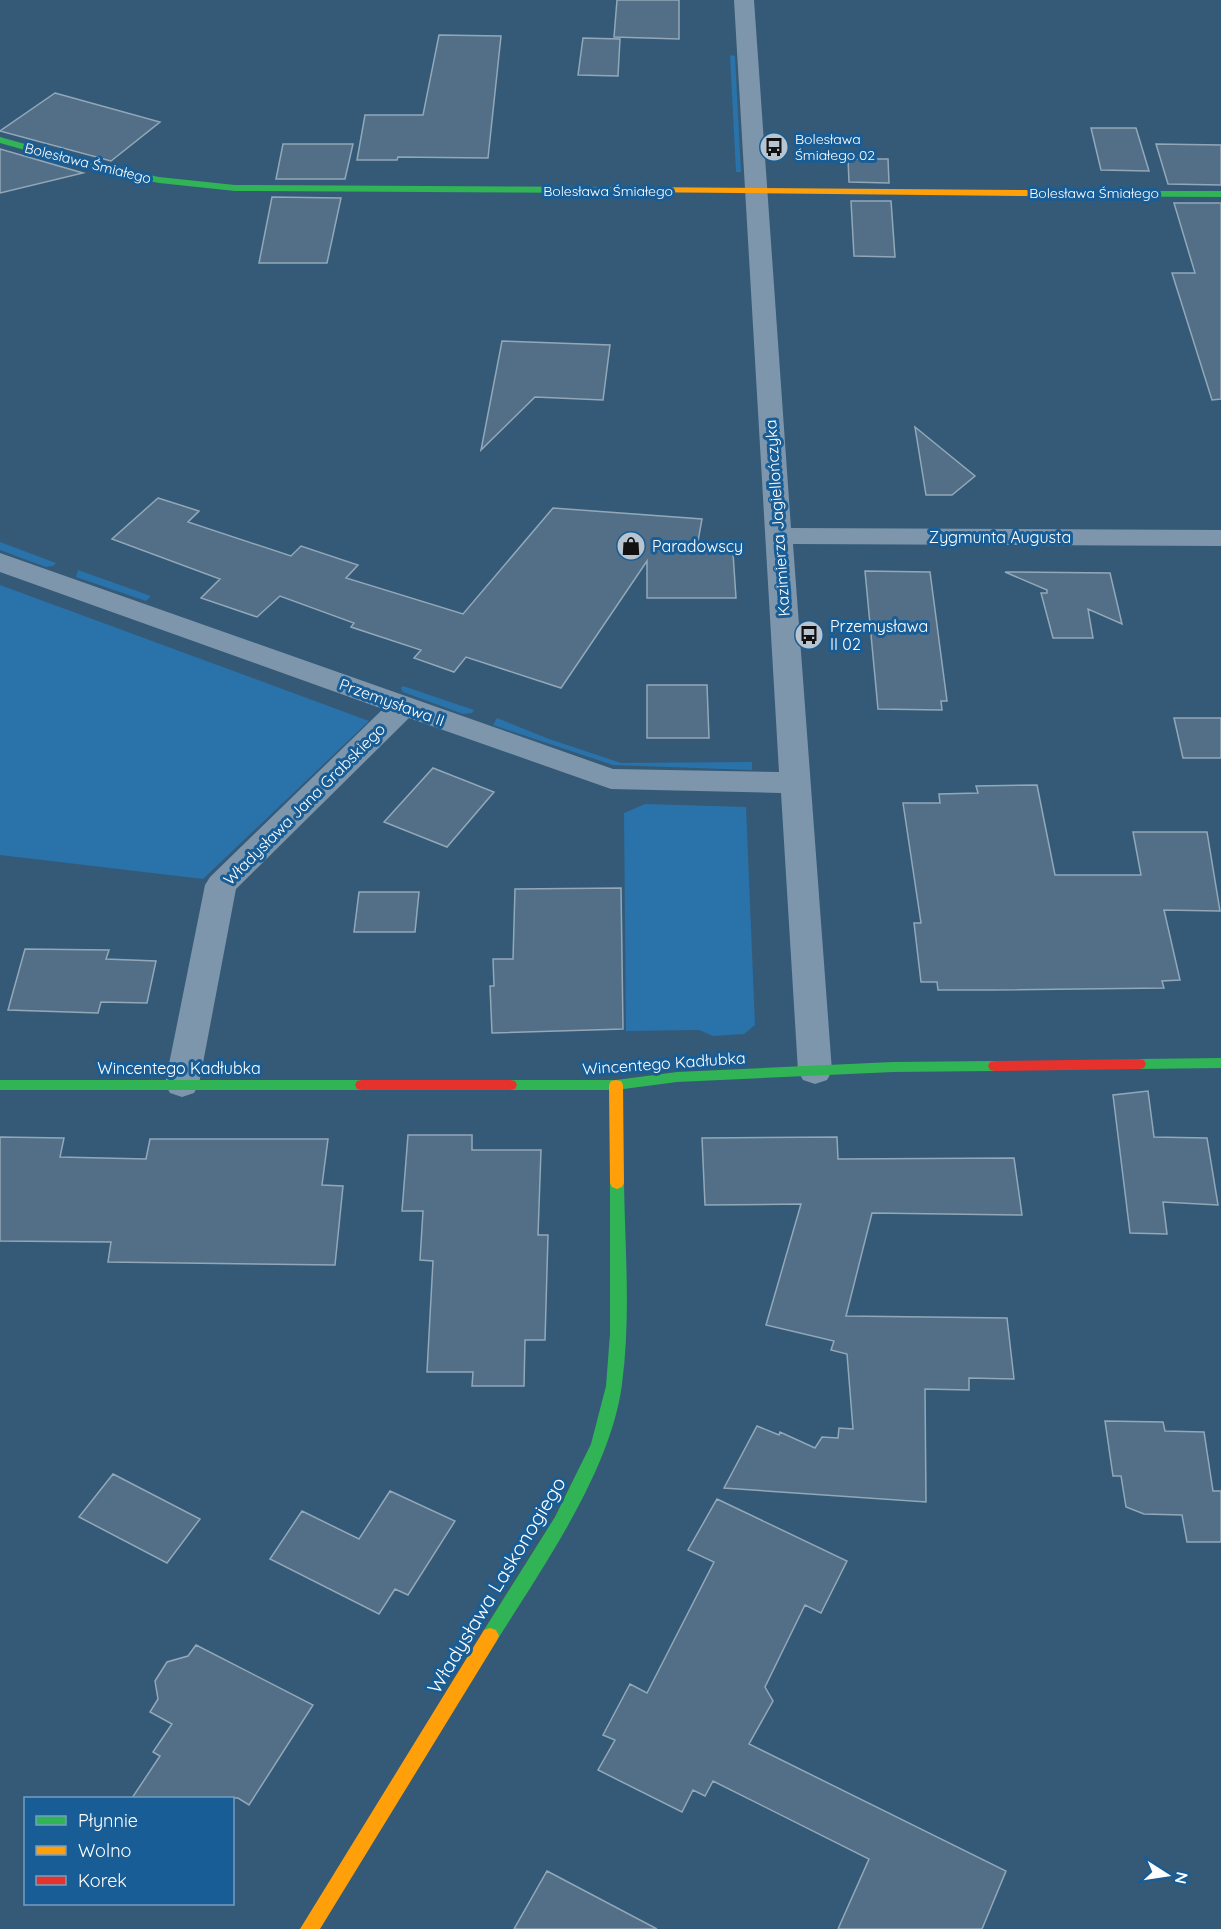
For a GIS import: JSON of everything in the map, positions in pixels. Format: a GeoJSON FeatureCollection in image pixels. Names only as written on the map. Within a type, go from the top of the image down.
{"type":"FeatureCollection","features":[{"type":"Feature","properties":{"kind":"street","name":"Kazimierza Jagiellończyka"},"geometry":{"type":"LineString","coordinates":[[744,0],[815,1071]]}},
{"type":"Feature","properties":{"kind":"street","name":"Bolesława Śmiałego"},"geometry":{"type":"LineString","coordinates":[[0,140],[99,168],[159,180],[235,188],[1221,194]]}},
{"type":"Feature","properties":{"kind":"street","name":"Zygmunta Augusta"},"geometry":{"type":"LineString","coordinates":[[779,536],[1221,538]]}},
{"type":"Feature","properties":{"kind":"street","name":"Przemysława II"},"geometry":{"type":"LineString","coordinates":[[0,562],[611,779],[796,783]]}},
{"type":"Feature","properties":{"kind":"street","name":"Władysława Jana Grabskiego"},"geometry":{"type":"LineString","coordinates":[[182,1084],[220,885],[403,706]]}},
{"type":"Feature","properties":{"kind":"street","name":"Wincentego Kadłubka"},"geometry":{"type":"LineString","coordinates":[[0,1085],[616,1086],[677,1077],[893,1067],[1221,1064]]}},
{"type":"Feature","properties":{"kind":"street","name":"Władysława Laskonogiego"},"geometry":{"type":"LineString","coordinates":[[309,1929],[561,1522],[599,1444],[614,1386],[618,1334],[616,1086]]}},
{"type":"Feature","properties":{"kind":"shaded area"},"geometry":{"type":"Polygon","coordinates":[[[730,55],[735,56],[741,172],[736,172],[730,55]]]}},
{"type":"Feature","properties":{"kind":"shaded area"},"geometry":{"type":"Polygon","coordinates":[[[0,542],[56,563],[46,567],[0,550],[0,542]]]}},
{"type":"Feature","properties":{"kind":"shaded area"},"geometry":{"type":"Polygon","coordinates":[[[78,570],[151,596],[146,601],[76,577],[78,570]]]}},
{"type":"Feature","properties":{"kind":"shaded area"},"geometry":{"type":"Polygon","coordinates":[[[0,585],[369,721],[203,879],[0,855],[0,585]]]}},
{"type":"Feature","properties":{"kind":"shaded area"},"geometry":{"type":"Polygon","coordinates":[[[403,686],[474,710],[472,713],[463,714],[403,692],[401,688],[403,686]]]}},
{"type":"Feature","properties":{"kind":"shaded area"},"geometry":{"type":"Polygon","coordinates":[[[497,718],[549,739],[621,763],[752,762],[752,770],[613,765],[493,725],[497,718]]]}},
{"type":"Feature","properties":{"kind":"shaded area"},"geometry":{"type":"Polygon","coordinates":[[[645,804],[746,807],[755,1025],[744,1034],[713,1036],[699,1030],[626,1031],[624,813],[645,804]]]}},
{"type":"Feature","properties":{"kind":"building"},"geometry":{"type":"Polygon","coordinates":[[[617,0],[679,0],[679,39],[614,37],[617,0]]]}},
{"type":"Feature","properties":{"kind":"building"},"geometry":{"type":"Polygon","coordinates":[[[439,35],[501,36],[488,158],[398,157],[397,160],[357,160],[365,115],[423,115],[439,35]]]}},
{"type":"Feature","properties":{"kind":"building"},"geometry":{"type":"Polygon","coordinates":[[[583,38],[620,39],[618,76],[578,75],[583,38]]]}},
{"type":"Feature","properties":{"kind":"building"},"geometry":{"type":"Polygon","coordinates":[[[55,93],[160,122],[111,161],[0,131],[55,93]]]}},
{"type":"Feature","properties":{"kind":"building"},"geometry":{"type":"Polygon","coordinates":[[[1091,128],[1136,128],[1149,171],[1101,170],[1091,128]]]}},
{"type":"Feature","properties":{"kind":"building"},"geometry":{"type":"Polygon","coordinates":[[[283,144],[353,144],[345,179],[276,179],[283,144]]]}},
{"type":"Feature","properties":{"kind":"building"},"geometry":{"type":"Polygon","coordinates":[[[1156,144],[1221,145],[1221,185],[1168,184],[1156,144]]]}},
{"type":"Feature","properties":{"kind":"building"},"geometry":{"type":"Polygon","coordinates":[[[0,149],[83,173],[0,193],[0,149]]]}},
{"type":"Feature","properties":{"kind":"building"},"geometry":{"type":"Polygon","coordinates":[[[848,159],[888,159],[889,183],[849,182],[848,159]]]}},
{"type":"Feature","properties":{"kind":"building"},"geometry":{"type":"Polygon","coordinates":[[[272,197],[341,198],[327,263],[259,263],[272,197]]]}},
{"type":"Feature","properties":{"kind":"building"},"geometry":{"type":"Polygon","coordinates":[[[851,201],[891,201],[895,257],[854,256],[851,201]]]}},
{"type":"Feature","properties":{"kind":"building"},"geometry":{"type":"Polygon","coordinates":[[[1174,203],[1221,203],[1221,399],[1212,400],[1172,273],[1195,273],[1174,203]]]}},
{"type":"Feature","properties":{"kind":"building"},"geometry":{"type":"Polygon","coordinates":[[[502,341],[610,345],[603,400],[535,397],[481,450],[502,341]]]}},
{"type":"Feature","properties":{"kind":"building"},"geometry":{"type":"Polygon","coordinates":[[[915,427],[975,476],[952,495],[926,495],[915,427]]]}},
{"type":"Feature","properties":{"kind":"building"},"geometry":{"type":"Polygon","coordinates":[[[158,498],[199,511],[188,522],[291,556],[301,546],[358,565],[346,578],[463,614],[553,508],[702,519],[696,552],[733,553],[736,598],[647,598],[647,561],[561,688],[466,657],[454,672],[414,658],[421,650],[351,627],[354,623],[280,596],[257,617],[201,598],[220,579],[112,539],[158,498]]]}},
{"type":"Feature","properties":{"kind":"building"},"geometry":{"type":"Polygon","coordinates":[[[865,571],[930,572],[947,701],[941,701],[942,710],[878,709],[865,571]]]}},
{"type":"Feature","properties":{"kind":"building"},"geometry":{"type":"Polygon","coordinates":[[[1005,572],[1110,573],[1122,624],[1088,609],[1093,638],[1053,638],[1041,593],[1047,593],[1047,590],[1005,572]]]}},
{"type":"Feature","properties":{"kind":"building"},"geometry":{"type":"Polygon","coordinates":[[[647,685],[707,685],[709,738],[647,738],[647,685]]]}},
{"type":"Feature","properties":{"kind":"building"},"geometry":{"type":"Polygon","coordinates":[[[1174,718],[1221,718],[1221,758],[1183,758],[1174,718]]]}},
{"type":"Feature","properties":{"kind":"building"},"geometry":{"type":"Polygon","coordinates":[[[433,768],[494,792],[447,847],[384,822],[433,768]]]}},
{"type":"Feature","properties":{"kind":"building"},"geometry":{"type":"Polygon","coordinates":[[[1037,785],[1055,875],[1141,875],[1133,832],[1207,832],[1220,911],[1164,910],[1180,980],[1162,981],[1164,988],[989,990],[938,990],[937,982],[921,982],[914,923],[921,923],[903,803],[940,803],[939,794],[978,793],[976,786],[1037,785]]]}},
{"type":"Feature","properties":{"kind":"building"},"geometry":{"type":"Polygon","coordinates":[[[621,888],[623,1029],[492,1033],[490,986],[494,986],[493,959],[513,959],[515,889],[621,888]]]}},
{"type":"Feature","properties":{"kind":"building"},"geometry":{"type":"Polygon","coordinates":[[[359,892],[419,892],[415,932],[354,932],[359,892]]]}},
{"type":"Feature","properties":{"kind":"building"},"geometry":{"type":"Polygon","coordinates":[[[25,949],[109,950],[106,959],[156,961],[147,1003],[101,1002],[98,1013],[8,1010],[25,949]]]}},
{"type":"Feature","properties":{"kind":"building"},"geometry":{"type":"Polygon","coordinates":[[[1148,1091],[1154,1137],[1207,1138],[1218,1205],[1163,1202],[1167,1234],[1130,1233],[1113,1095],[1148,1091]]]}},
{"type":"Feature","properties":{"kind":"building"},"geometry":{"type":"Polygon","coordinates":[[[408,1135],[472,1135],[472,1150],[541,1150],[538,1235],[548,1235],[545,1340],[525,1340],[524,1386],[472,1386],[473,1372],[427,1372],[433,1261],[420,1260],[423,1211],[402,1211],[408,1135]]]}},
{"type":"Feature","properties":{"kind":"building"},"geometry":{"type":"Polygon","coordinates":[[[0,1137],[64,1138],[60,1157],[146,1159],[150,1139],[328,1139],[322,1185],[343,1186],[335,1265],[108,1262],[111,1242],[0,1241],[0,1137]]]}},
{"type":"Feature","properties":{"kind":"building"},"geometry":{"type":"Polygon","coordinates":[[[837,1137],[838,1159],[1014,1158],[1022,1215],[872,1213],[846,1316],[1007,1318],[1014,1379],[969,1378],[969,1390],[925,1389],[926,1502],[724,1488],[757,1426],[779,1435],[780,1432],[815,1448],[822,1437],[838,1438],[839,1428],[853,1429],[847,1354],[831,1350],[834,1341],[766,1325],[801,1204],[705,1205],[702,1138],[837,1137]]]}},
{"type":"Feature","properties":{"kind":"building"},"geometry":{"type":"Polygon","coordinates":[[[1105,1421],[1163,1422],[1165,1431],[1204,1432],[1213,1491],[1221,1491],[1221,1542],[1187,1542],[1182,1515],[1144,1514],[1126,1507],[1121,1476],[1113,1476],[1105,1421]]]}},
{"type":"Feature","properties":{"kind":"building"},"geometry":{"type":"Polygon","coordinates":[[[113,1474],[200,1519],[167,1563],[79,1517],[113,1474]]]}},
{"type":"Feature","properties":{"kind":"building"},"geometry":{"type":"Polygon","coordinates":[[[390,1491],[455,1521],[408,1595],[395,1589],[379,1614],[270,1559],[302,1511],[359,1539],[390,1491]]]}},
{"type":"Feature","properties":{"kind":"building"},"geometry":{"type":"Polygon","coordinates":[[[717,1499],[847,1561],[821,1613],[805,1605],[765,1687],[773,1701],[749,1744],[1006,1871],[982,1929],[838,1929],[869,1859],[713,1781],[705,1796],[693,1790],[682,1812],[598,1770],[615,1740],[603,1735],[630,1684],[647,1693],[714,1562],[688,1550],[717,1499]]]}},
{"type":"Feature","properties":{"kind":"building"},"geometry":{"type":"Polygon","coordinates":[[[196,1645],[313,1705],[249,1805],[234,1797],[133,1797],[160,1756],[153,1752],[172,1724],[150,1712],[158,1699],[155,1681],[167,1662],[188,1656],[196,1645]]]}},
{"type":"Feature","properties":{"kind":"building"},"geometry":{"type":"Polygon","coordinates":[[[547,1871],[657,1929],[514,1929],[547,1871]]]}},
{"type":"Feature","properties":{"kind":"traffic: fast"},"geometry":{"type":"LineString","coordinates":[[0,140],[99,168],[159,180],[235,188],[630,190]]}},
{"type":"Feature","properties":{"kind":"traffic: fast"},"geometry":{"type":"LineString","coordinates":[[1027,193],[1221,194]]}},
{"type":"Feature","properties":{"kind":"traffic: fast"},"geometry":{"type":"LineString","coordinates":[[1139,1064],[1221,1063]]}},
{"type":"Feature","properties":{"kind":"traffic: fast"},"geometry":{"type":"LineString","coordinates":[[510,1085],[616,1085],[677,1077],[893,1067],[995,1066]]}},
{"type":"Feature","properties":{"kind":"traffic: fast"},"geometry":{"type":"LineString","coordinates":[[0,1085],[362,1085]]}},
{"type":"Feature","properties":{"kind":"traffic: fast"},"geometry":{"type":"LineString","coordinates":[[490,1636],[561,1522],[599,1444],[614,1386],[618,1334],[617,1183]]}},
{"type":"Feature","properties":{"kind":"traffic: slow"},"geometry":{"type":"LineString","coordinates":[[630,190],[1027,193]]}},
{"type":"Feature","properties":{"kind":"traffic: slow"},"geometry":{"type":"LineString","coordinates":[[616,1085],[617,1183]]}},
{"type":"Feature","properties":{"kind":"traffic: slow"},"geometry":{"type":"LineString","coordinates":[[309,1929],[490,1636]]}},
{"type":"Feature","properties":{"kind":"traffic: jam"},"geometry":{"type":"LineString","coordinates":[[995,1066],[1139,1064]]}},
{"type":"Feature","properties":{"kind":"traffic: jam"},"geometry":{"type":"LineString","coordinates":[[362,1085],[510,1085]]}},
{"type":"Feature","properties":{"kind":"place","name":"Bolesława Śmiałego 02"},"geometry":{"type":"Point","coordinates":[774,147]}},
{"type":"Feature","properties":{"kind":"place","name":"Paradowscy"},"geometry":{"type":"Point","coordinates":[631,546]}},
{"type":"Feature","properties":{"kind":"place","name":"Przemysława II 02"},"geometry":{"type":"Point","coordinates":[809,635]}}]}
